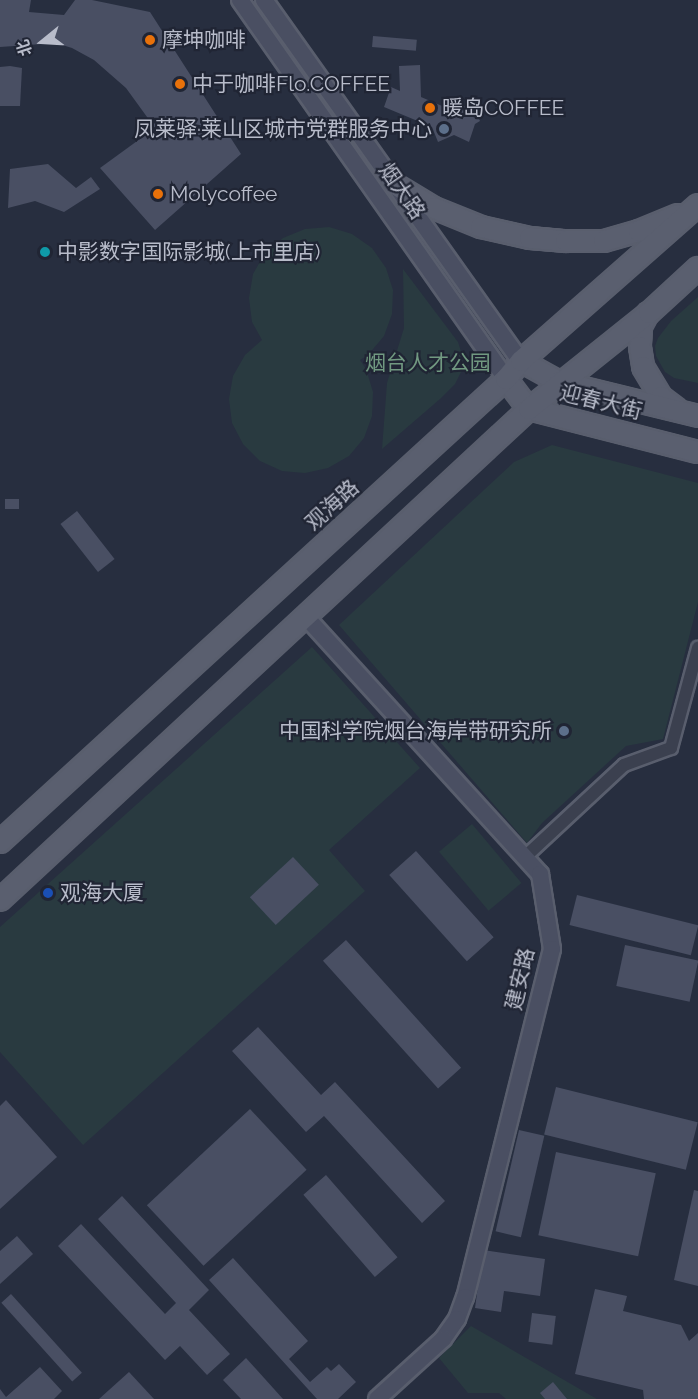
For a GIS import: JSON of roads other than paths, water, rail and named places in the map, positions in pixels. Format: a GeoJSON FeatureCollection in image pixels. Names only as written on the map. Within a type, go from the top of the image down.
{"type":"FeatureCollection","features":[{"type":"Feature","properties":{"kind":"main road"},"geometry":{"type":"LineString","coordinates":[[396,185],[434,208],[481,227],[530,238],[566,242],[604,240],[639,231],[696,207]]}},
{"type":"Feature","properties":{"kind":"main road","name":"观海路"},"geometry":{"type":"LineString","coordinates":[[0,842],[506,378],[521,361],[696,207]]}},
{"type":"Feature","properties":{"kind":"main road"},"geometry":{"type":"LineString","coordinates":[[0,900],[529,409],[559,382],[649,312],[698,268]]}},
{"type":"Feature","properties":{"kind":"main road"},"geometry":{"type":"LineString","coordinates":[[649,312],[641,326],[640,347],[643,367],[661,397],[689,413]]}},
{"type":"Feature","properties":{"kind":"main road","name":"迎春大街"},"geometry":{"type":"LineString","coordinates":[[521,361],[559,382],[689,413]]}},
{"type":"Feature","properties":{"kind":"main road","name":"迎春大街"},"geometry":{"type":"LineString","coordinates":[[506,378],[529,409],[698,452]]}},
{"type":"Feature","properties":{"kind":"street","name":"烟大路"},"geometry":{"type":"LineString","coordinates":[[240,0],[506,378]]}},
{"type":"Feature","properties":{"kind":"street","name":"烟大路"},"geometry":{"type":"LineString","coordinates":[[264,0],[521,361]]}},
{"type":"Feature","properties":{"kind":"street","name":"建安路"},"geometry":{"type":"LineString","coordinates":[[306,618],[540,874],[552,949],[465,1297],[457,1319],[444,1339],[377,1399]]}},
{"type":"Feature","properties":{"kind":"street"},"geometry":{"type":"LineString","coordinates":[[525,857],[624,765],[671,748],[698,648]]}},
{"type":"Feature","properties":{"kind":"place","name":"摩坤咖啡"},"geometry":{"type":"Point","coordinates":[150,40]}},
{"type":"Feature","properties":{"kind":"place","name":"中于咖啡Flo.COFFEE"},"geometry":{"type":"Point","coordinates":[180,84]}},
{"type":"Feature","properties":{"kind":"place","name":"暖岛COFFEE"},"geometry":{"type":"Point","coordinates":[430,108]}},
{"type":"Feature","properties":{"kind":"place","name":"凤莱驿·莱山区城市党群服务中心"},"geometry":{"type":"Point","coordinates":[444,129]}},
{"type":"Feature","properties":{"kind":"place","name":"Molycoffee"},"geometry":{"type":"Point","coordinates":[158,194]}},
{"type":"Feature","properties":{"kind":"place","name":"中影数字国际影城(上市里店)"},"geometry":{"type":"Point","coordinates":[45,252]}},
{"type":"Feature","properties":{"kind":"place","name":"中国科学院烟台海岸带研究所"},"geometry":{"type":"Point","coordinates":[564,731]}},
{"type":"Feature","properties":{"kind":"place","name":"观海大厦"},"geometry":{"type":"Point","coordinates":[48,893]}},
{"type":"Feature","properties":{"kind":"park label","name":"烟台人才公园"},"geometry":{"type":"Point","coordinates":[428,363]}}]}
